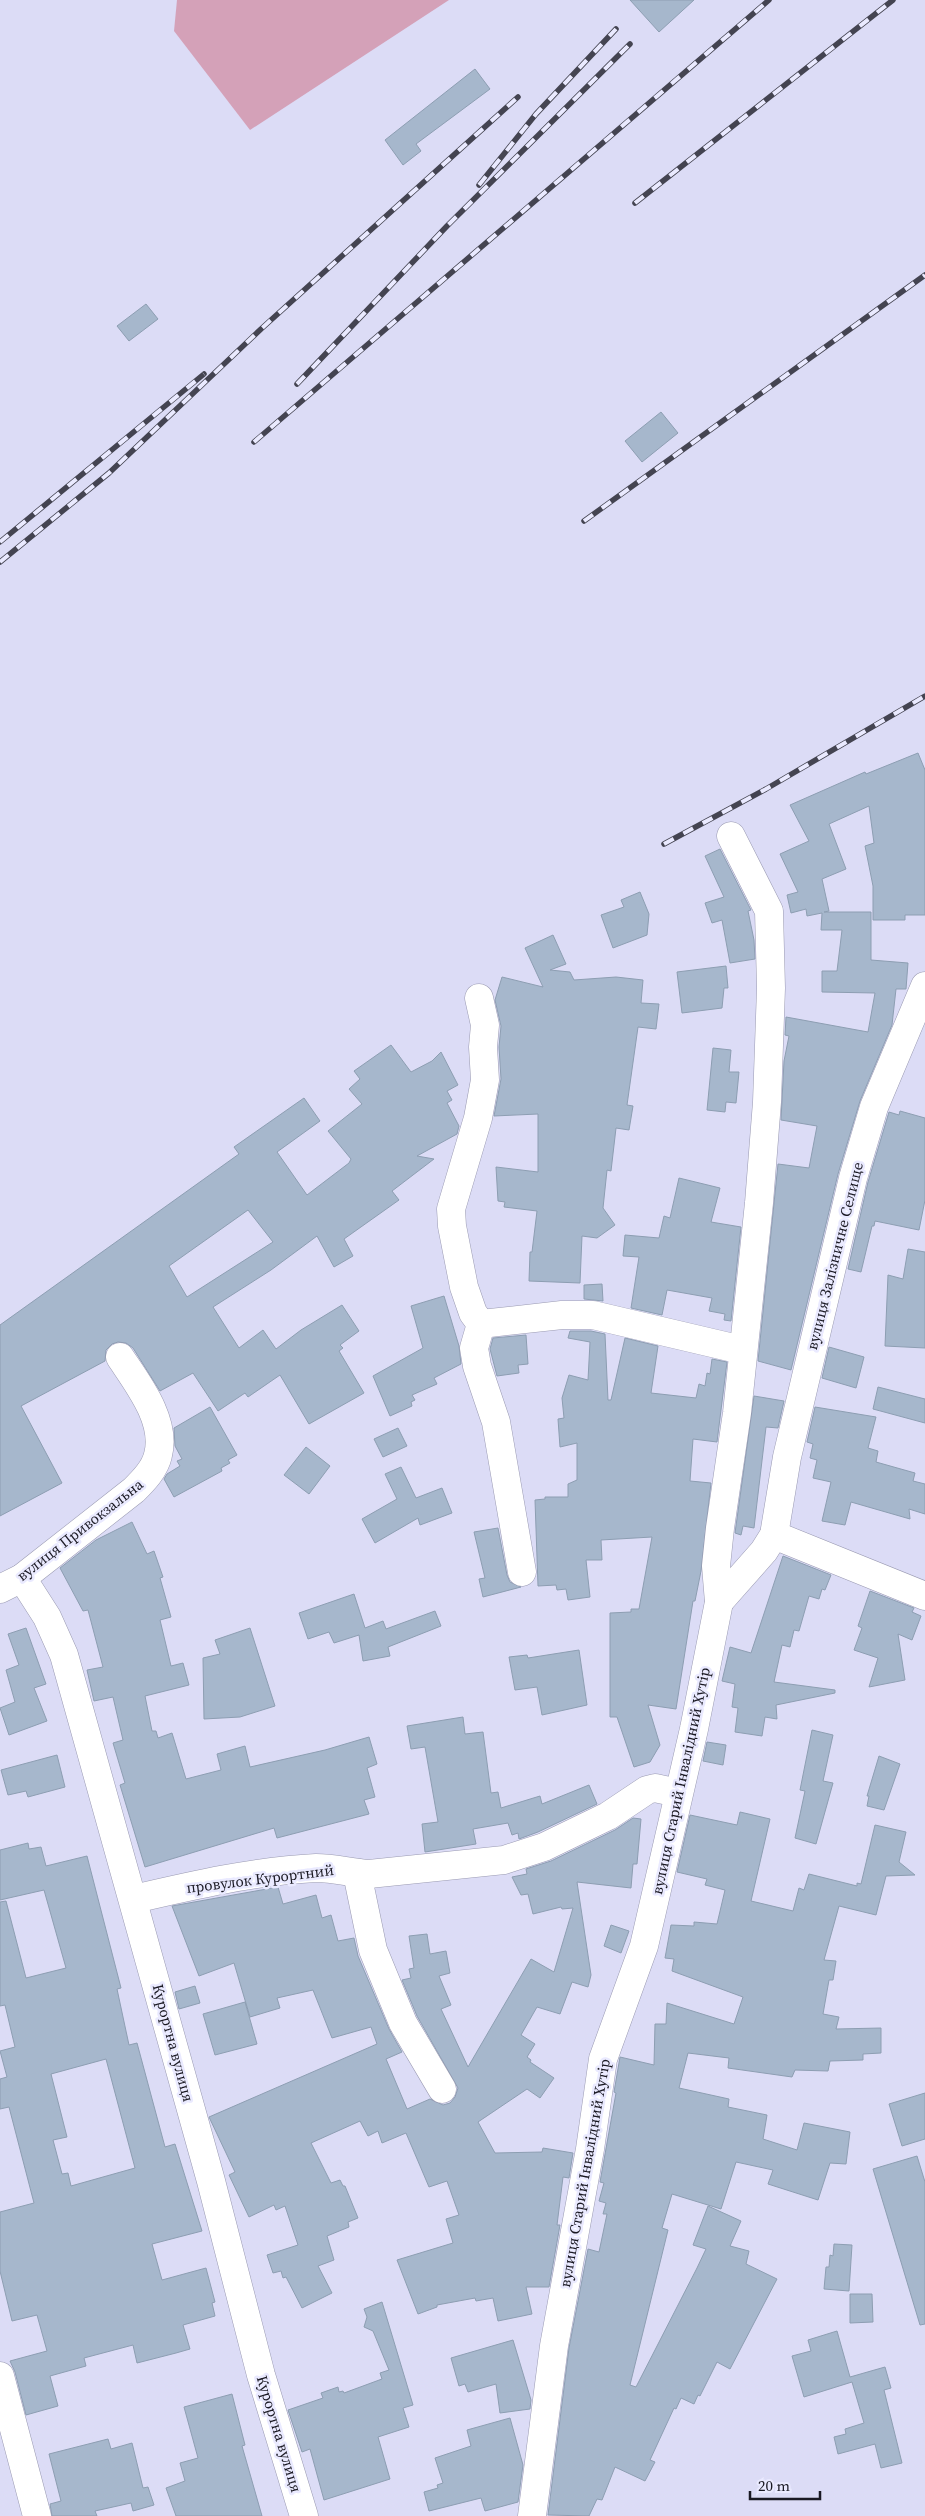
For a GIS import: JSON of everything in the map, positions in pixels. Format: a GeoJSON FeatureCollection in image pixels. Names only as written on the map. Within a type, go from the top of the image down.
{"type":"FeatureCollection","features":[{"type":"Feature","properties":{"kind":"street"},"geometry":{"type":"LineString","coordinates":[[719,1602],[716,1566],[738,1413],[742,1350],[759,1203],[767,1102],[771,988],[769,911],[731,836]]}},
{"type":"Feature","properties":{"kind":"street","name":"вулиця Залізничне Селище"},"geometry":{"type":"LineString","coordinates":[[719,1602],[764,1551],[774,1535],[787,1457],[853,1178],[874,1107],[925,986]]}},
{"type":"Feature","properties":{"kind":"street"},"geometry":{"type":"LineString","coordinates":[[478,998],[485,1025],[483,1047],[485,1080],[478,1118],[451,1208],[452,1226],[464,1287],[473,1313],[482,1324]]}},
{"type":"Feature","properties":{"kind":"street"},"geometry":{"type":"LineString","coordinates":[[482,1324],[562,1315],[593,1315],[742,1350]]}},
{"type":"Feature","properties":{"kind":"street"},"geometry":{"type":"LineString","coordinates":[[482,1324],[474,1348],[476,1366],[496,1422],[522,1572]]}},
{"type":"Feature","properties":{"kind":"street","name":"вулиця Привокзальна"},"geometry":{"type":"LineString","coordinates":[[11,1584],[134,1490],[148,1476],[158,1456],[160,1432],[147,1396],[120,1357]]}},
{"type":"Feature","properties":{"kind":"street"},"geometry":{"type":"LineString","coordinates":[[774,1535],[925,1596]]}},
{"type":"Feature","properties":{"kind":"street","name":"Курортна вулиця"},"geometry":{"type":"LineString","coordinates":[[11,1584],[47,1617],[64,1655],[211,2181],[261,2374],[304,2516]]}},
{"type":"Feature","properties":{"kind":"street","name":"вулиця Старий Інвалідний Хутір"},"geometry":{"type":"LineString","coordinates":[[532,2516],[554,2346],[590,2149],[604,2059],[644,1946],[694,1729],[719,1602]]}},
{"type":"Feature","properties":{"kind":"street","name":"провулок Курортний"},"geometry":{"type":"LineString","coordinates":[[134,1900],[204,1883],[315,1868],[340,1868],[357,1873],[432,1869],[504,1860],[544,1846],[608,1816],[647,1790],[656,1788],[678,1793]]}},
{"type":"Feature","properties":{"kind":"street","name":"провулок Курортний"},"geometry":{"type":"LineString","coordinates":[[357,1873],[373,1950],[403,2023],[442,2089]]}},
{"type":"Feature","properties":{"kind":"street"},"geometry":{"type":"LineString","coordinates":[[0,2376],[37,2516]]}},
{"type":"Feature","properties":{"kind":"shaded area"},"geometry":{"type":"Polygon","coordinates":[[[177,0],[449,0],[250,130],[174,31],[177,0]]]}},
{"type":"Feature","properties":{"kind":"building"},"geometry":{"type":"Polygon","coordinates":[[[630,0],[694,0],[659,32],[630,0]]]}},
{"type":"Feature","properties":{"kind":"building"},"geometry":{"type":"Polygon","coordinates":[[[475,69],[490,89],[416,144],[421,151],[403,165],[385,140],[475,69]]]}},
{"type":"Feature","properties":{"kind":"building"},"geometry":{"type":"Polygon","coordinates":[[[146,304],[158,319],[129,341],[117,326],[146,304]]]}},
{"type":"Feature","properties":{"kind":"building"},"geometry":{"type":"Polygon","coordinates":[[[661,412],[678,433],[642,462],[625,441],[661,412]]]}},
{"type":"Feature","properties":{"kind":"building"},"geometry":{"type":"Polygon","coordinates":[[[918,753],[925,770],[925,915],[905,915],[905,920],[873,920],[873,886],[865,846],[874,843],[869,806],[829,824],[846,869],[822,879],[829,911],[824,912],[871,912],[871,960],[908,963],[906,989],[896,989],[892,1025],[860,1101],[838,1174],[791,1370],[758,1361],[778,1164],[809,1168],[817,1126],[781,1120],[784,1061],[789,1036],[785,1035],[786,1017],[868,1032],[875,993],[822,992],[822,971],[837,971],[842,930],[821,930],[822,913],[807,916],[806,909],[791,913],[787,895],[798,892],[780,854],[809,841],[790,805],[865,772],[866,774],[918,753]]]}},
{"type":"Feature","properties":{"kind":"building"},"geometry":{"type":"Polygon","coordinates":[[[720,849],[751,910],[748,911],[754,940],[755,959],[730,963],[722,920],[712,923],[705,903],[724,897],[705,856],[720,849]]]}},
{"type":"Feature","properties":{"kind":"building"},"geometry":{"type":"Polygon","coordinates":[[[640,892],[649,914],[647,935],[613,948],[601,915],[624,907],[621,900],[640,892]]]}},
{"type":"Feature","properties":{"kind":"building"},"geometry":{"type":"Polygon","coordinates":[[[553,935],[566,964],[550,970],[570,972],[574,980],[616,977],[643,980],[641,1003],[659,1004],[656,1029],[638,1027],[627,1105],[633,1106],[629,1130],[616,1128],[611,1171],[607,1170],[603,1208],[615,1225],[597,1238],[582,1236],[580,1283],[529,1281],[530,1252],[532,1252],[537,1211],[504,1207],[505,1202],[498,1201],[496,1167],[538,1172],[538,1114],[494,1116],[501,1079],[499,1047],[501,1026],[495,1000],[502,977],[543,987],[525,948],[553,935]]]}},
{"type":"Feature","properties":{"kind":"building"},"geometry":{"type":"Polygon","coordinates":[[[726,966],[728,988],[724,988],[722,1008],[682,1013],[677,972],[726,966]]]}},
{"type":"Feature","properties":{"kind":"building"},"geometry":{"type":"Polygon","coordinates":[[[391,1045],[411,1072],[432,1061],[441,1052],[458,1085],[447,1091],[452,1100],[447,1103],[459,1126],[457,1134],[417,1156],[434,1159],[392,1191],[399,1200],[344,1239],[353,1256],[334,1267],[317,1236],[271,1270],[213,1307],[239,1348],[263,1330],[276,1349],[301,1330],[342,1305],[359,1331],[340,1345],[343,1348],[339,1351],[364,1393],[309,1424],[280,1375],[248,1397],[245,1393],[218,1411],[193,1373],[160,1391],[133,1348],[126,1343],[118,1342],[112,1344],[106,1350],[105,1361],[21,1406],[62,1483],[0,1516],[0,1325],[239,1154],[234,1147],[304,1098],[320,1121],[277,1152],[307,1195],[349,1163],[351,1159],[328,1131],[362,1104],[349,1089],[360,1079],[354,1071],[391,1045]],[[248,1210],[169,1266],[187,1297],[273,1242],[248,1210]]]}},
{"type":"Feature","properties":{"kind":"building"},"geometry":{"type":"Polygon","coordinates":[[[713,1048],[731,1050],[729,1072],[739,1072],[736,1103],[726,1102],[725,1112],[707,1110],[713,1048]]]}},
{"type":"Feature","properties":{"kind":"building"},"geometry":{"type":"Polygon","coordinates":[[[900,1111],[925,1118],[925,1200],[919,1230],[875,1221],[874,1226],[872,1226],[861,1272],[848,1269],[868,1182],[889,1112],[899,1115],[900,1111]]]}},
{"type":"Feature","properties":{"kind":"building"},"geometry":{"type":"Polygon","coordinates":[[[679,1178],[720,1188],[711,1222],[741,1227],[731,1321],[724,1320],[725,1314],[709,1311],[712,1298],[667,1290],[662,1315],[631,1308],[639,1257],[623,1256],[625,1235],[659,1238],[664,1216],[670,1218],[679,1178]]]}},
{"type":"Feature","properties":{"kind":"building"},"geometry":{"type":"Polygon","coordinates":[[[908,1249],[925,1252],[925,1348],[885,1346],[888,1275],[903,1279],[908,1249]]]}},
{"type":"Feature","properties":{"kind":"building"},"geometry":{"type":"Polygon","coordinates":[[[602,1284],[603,1301],[584,1299],[584,1285],[602,1284]]]}},
{"type":"Feature","properties":{"kind":"building"},"geometry":{"type":"Polygon","coordinates":[[[444,1296],[459,1346],[461,1364],[434,1378],[437,1384],[412,1395],[415,1400],[411,1402],[412,1406],[390,1416],[373,1376],[423,1348],[411,1306],[444,1296]]]}},
{"type":"Feature","properties":{"kind":"building"},"geometry":{"type":"Polygon","coordinates":[[[570,1331],[591,1331],[605,1334],[608,1400],[611,1400],[625,1338],[658,1346],[651,1393],[696,1398],[699,1384],[705,1386],[707,1373],[710,1374],[712,1359],[727,1362],[717,1442],[693,1439],[690,1481],[711,1483],[701,1571],[695,1601],[693,1601],[676,1709],[648,1705],[660,1745],[650,1762],[634,1767],[617,1717],[610,1717],[610,1613],[631,1612],[631,1609],[639,1609],[652,1537],[601,1540],[602,1560],[586,1560],[590,1597],[568,1600],[566,1589],[557,1590],[556,1585],[538,1586],[535,1500],[545,1499],[545,1497],[568,1497],[568,1484],[577,1480],[577,1443],[560,1447],[558,1419],[564,1418],[562,1398],[569,1375],[588,1380],[590,1342],[568,1338],[570,1331]]]}},
{"type":"Feature","properties":{"kind":"building"},"geometry":{"type":"Polygon","coordinates":[[[526,1335],[528,1364],[518,1365],[519,1373],[497,1376],[490,1349],[493,1338],[526,1335]]]}},
{"type":"Feature","properties":{"kind":"building"},"geometry":{"type":"Polygon","coordinates":[[[829,1347],[864,1357],[856,1388],[822,1378],[829,1347]]]}},
{"type":"Feature","properties":{"kind":"building"},"geometry":{"type":"Polygon","coordinates":[[[878,1387],[925,1399],[925,1423],[873,1409],[878,1387]]]}},
{"type":"Feature","properties":{"kind":"building"},"geometry":{"type":"Polygon","coordinates":[[[754,1396],[784,1401],[778,1428],[766,1427],[754,1528],[743,1526],[741,1535],[735,1533],[754,1396]]]}},
{"type":"Feature","properties":{"kind":"building"},"geometry":{"type":"Polygon","coordinates":[[[210,1407],[237,1455],[228,1460],[230,1463],[221,1468],[222,1471],[174,1497],[164,1479],[167,1474],[180,1466],[177,1461],[182,1459],[175,1446],[174,1428],[210,1407]]]}},
{"type":"Feature","properties":{"kind":"building"},"geometry":{"type":"Polygon","coordinates":[[[815,1407],[876,1417],[868,1448],[878,1451],[876,1462],[915,1473],[913,1481],[925,1484],[925,1514],[909,1509],[910,1519],[851,1502],[845,1525],[822,1521],[831,1482],[813,1478],[817,1460],[810,1458],[813,1444],[807,1442],[815,1407]]]}},
{"type":"Feature","properties":{"kind":"building"},"geometry":{"type":"Polygon","coordinates":[[[398,1428],[407,1446],[383,1457],[374,1439],[398,1428]]]}},
{"type":"Feature","properties":{"kind":"building"},"geometry":{"type":"Polygon","coordinates":[[[306,1447],[330,1466],[309,1494],[284,1475],[306,1447]]]}},
{"type":"Feature","properties":{"kind":"building"},"geometry":{"type":"Polygon","coordinates":[[[401,1467],[416,1498],[442,1488],[452,1513],[420,1525],[418,1518],[375,1543],[362,1519],[397,1499],[385,1474],[401,1467]]]}},
{"type":"Feature","properties":{"kind":"building"},"geometry":{"type":"Polygon","coordinates":[[[132,1522],[147,1554],[154,1551],[163,1577],[160,1578],[171,1617],[160,1620],[171,1666],[183,1663],[189,1685],[145,1696],[152,1731],[156,1731],[158,1738],[172,1733],[186,1779],[221,1770],[217,1754],[245,1746],[250,1767],[325,1750],[369,1737],[377,1764],[367,1768],[375,1797],[364,1800],[369,1814],[277,1838],[274,1828],[145,1867],[120,1785],[125,1783],[113,1743],[123,1740],[113,1697],[94,1701],[87,1670],[103,1667],[88,1610],[83,1611],[60,1568],[96,1540],[132,1522]]]}},
{"type":"Feature","properties":{"kind":"building"},"geometry":{"type":"Polygon","coordinates":[[[498,1528],[507,1575],[510,1582],[521,1587],[483,1597],[479,1579],[485,1578],[474,1532],[498,1528]]]}},
{"type":"Feature","properties":{"kind":"building"},"geometry":{"type":"Polygon","coordinates":[[[783,1556],[831,1575],[825,1590],[822,1589],[819,1599],[809,1596],[799,1631],[794,1630],[790,1647],[782,1645],[774,1682],[835,1690],[835,1693],[776,1705],[777,1719],[765,1717],[762,1736],[735,1732],[738,1708],[732,1707],[735,1684],[722,1681],[730,1647],[751,1653],[783,1556]]]}},
{"type":"Feature","properties":{"kind":"building"},"geometry":{"type":"Polygon","coordinates":[[[870,1591],[914,1608],[912,1612],[921,1616],[912,1640],[898,1634],[905,1680],[869,1687],[878,1658],[854,1650],[862,1628],[858,1626],[870,1591]]]}},
{"type":"Feature","properties":{"kind":"building"},"geometry":{"type":"Polygon","coordinates":[[[354,1594],[365,1628],[383,1621],[386,1629],[435,1611],[441,1626],[388,1647],[390,1656],[363,1661],[359,1635],[334,1643],[329,1632],[308,1639],[299,1613],[354,1594]]]}},
{"type":"Feature","properties":{"kind":"building"},"geometry":{"type":"Polygon","coordinates":[[[26,1628],[46,1684],[34,1688],[47,1721],[9,1735],[0,1708],[15,1702],[6,1670],[19,1665],[8,1634],[26,1628]]]}},
{"type":"Feature","properties":{"kind":"building"},"geometry":{"type":"Polygon","coordinates":[[[250,1628],[275,1706],[240,1717],[204,1719],[203,1658],[220,1654],[215,1640],[250,1628]]]}},
{"type":"Feature","properties":{"kind":"building"},"geometry":{"type":"Polygon","coordinates":[[[579,1650],[587,1705],[542,1715],[537,1687],[515,1690],[509,1657],[527,1655],[528,1658],[579,1650]]]}},
{"type":"Feature","properties":{"kind":"building"},"geometry":{"type":"Polygon","coordinates":[[[463,1717],[465,1734],[483,1732],[491,1793],[498,1792],[501,1808],[540,1796],[542,1804],[589,1785],[597,1804],[519,1839],[518,1833],[512,1835],[508,1823],[473,1829],[476,1844],[425,1852],[422,1824],[438,1822],[425,1747],[411,1749],[407,1726],[463,1717]]]}},
{"type":"Feature","properties":{"kind":"building"},"geometry":{"type":"Polygon","coordinates":[[[812,1730],[833,1735],[823,1781],[833,1783],[816,1844],[795,1838],[805,1791],[800,1790],[812,1730]]]}},
{"type":"Feature","properties":{"kind":"building"},"geometry":{"type":"Polygon","coordinates":[[[707,1742],[726,1745],[723,1765],[703,1761],[707,1742]]]}},
{"type":"Feature","properties":{"kind":"building"},"geometry":{"type":"Polygon","coordinates":[[[57,1755],[65,1787],[28,1797],[26,1791],[8,1795],[1,1770],[57,1755]]]}},
{"type":"Feature","properties":{"kind":"building"},"geometry":{"type":"Polygon","coordinates":[[[879,1756],[900,1764],[884,1810],[867,1806],[869,1796],[867,1796],[879,1756]]]}},
{"type":"Feature","properties":{"kind":"building"},"geometry":{"type":"Polygon","coordinates":[[[740,1812],[770,1819],[751,1901],[793,1911],[799,1888],[804,1890],[809,1874],[857,1886],[857,1883],[861,1884],[875,1825],[906,1832],[899,1862],[915,1875],[886,1876],[876,1915],[839,1906],[824,1960],[836,1961],[833,1980],[829,1980],[823,2014],[839,2017],[836,2029],[881,2028],[881,2053],[863,2054],[863,2060],[830,2061],[828,2071],[795,2070],[792,2077],[728,2068],[729,2058],[688,2053],[679,2088],[729,2099],[728,2107],[767,2115],[763,2139],[797,2150],[804,2123],[850,2132],[846,2164],[830,2163],[818,2200],[768,2184],[773,2170],[736,2162],[721,2209],[672,2194],[662,2228],[668,2230],[630,2385],[636,2387],[706,2249],[693,2245],[708,2206],[741,2221],[730,2246],[749,2251],[746,2264],[777,2279],[730,2369],[717,2362],[694,2404],[681,2398],[676,2409],[674,2408],[650,2460],[655,2462],[645,2481],[615,2467],[602,2500],[597,2499],[589,2516],[548,2515],[569,2348],[588,2249],[599,2252],[607,2214],[603,2214],[606,2203],[599,2201],[604,2183],[600,2182],[616,2093],[614,2092],[620,2057],[654,2065],[655,2024],[666,2024],[667,2003],[734,2024],[743,1997],[672,1971],[674,1959],[665,1958],[671,1925],[694,1926],[694,1922],[717,1924],[725,1890],[705,1885],[707,1879],[677,1872],[690,1815],[737,1825],[740,1812]]]}},
{"type":"Feature","properties":{"kind":"building"},"geometry":{"type":"Polygon","coordinates":[[[633,1818],[641,1819],[637,1864],[633,1864],[631,1888],[577,1882],[591,1975],[588,1987],[572,1982],[560,2014],[537,2007],[521,2035],[535,2044],[527,2057],[531,2060],[530,2062],[554,2078],[540,2098],[527,2089],[478,2122],[495,2153],[542,2152],[543,2148],[573,2153],[569,2178],[563,2177],[557,2225],[560,2225],[549,2287],[526,2287],[532,2314],[498,2321],[493,2298],[476,2301],[475,2298],[437,2305],[437,2307],[418,2314],[397,2260],[453,2243],[446,2219],[459,2215],[447,2181],[429,2187],[406,2133],[382,2143],[378,2131],[368,2136],[360,2121],[311,2143],[331,2183],[340,2180],[343,2186],[345,2186],[358,2218],[348,2222],[349,2227],[327,2236],[334,2260],[318,2266],[332,2293],[302,2308],[286,2277],[283,2278],[281,2271],[273,2273],[267,2255],[298,2245],[285,2206],[276,2210],[274,2205],[249,2217],[229,2175],[235,2172],[209,2117],[377,2044],[371,2027],[332,2038],[313,1990],[277,1998],[280,2008],[250,2017],[234,1963],[199,1976],[172,1906],[278,1887],[283,1904],[316,1895],[322,1918],[331,1915],[338,1941],[354,1938],[358,1956],[389,2029],[402,2052],[386,2059],[407,2109],[430,2099],[443,2105],[450,2103],[455,2097],[458,2088],[417,2016],[402,1980],[411,1978],[409,1969],[414,1968],[409,1936],[427,1934],[430,1954],[446,1951],[450,1973],[439,1976],[451,2005],[441,2009],[468,2067],[531,1959],[554,1972],[573,1908],[562,1909],[561,1907],[533,1914],[528,1894],[521,1895],[512,1877],[527,1874],[526,1869],[551,1861],[615,1830],[633,1818]]]}},
{"type":"Feature","properties":{"kind":"building"},"geometry":{"type":"Polygon","coordinates":[[[28,1843],[29,1849],[41,1847],[46,1866],[87,1856],[121,1988],[117,1989],[129,2045],[137,2043],[165,2147],[175,2144],[202,2231],[152,2244],[162,2280],[206,2268],[215,2302],[212,2303],[215,2316],[183,2325],[190,2349],[137,2363],[133,2345],[84,2358],[86,2366],[50,2376],[58,2406],[26,2415],[15,2372],[10,2361],[47,2351],[37,2315],[12,2321],[0,2271],[0,2212],[34,2203],[9,2107],[0,2109],[0,2079],[7,2077],[0,2051],[15,2047],[5,2005],[0,2006],[0,1902],[6,1901],[26,1978],[66,1968],[44,1890],[0,1900],[0,1850],[28,1843]],[[106,2059],[51,2074],[67,2137],[53,2140],[62,2174],[68,2173],[71,2186],[135,2168],[106,2059]]]}},
{"type":"Feature","properties":{"kind":"building"},"geometry":{"type":"Polygon","coordinates":[[[611,1925],[629,1931],[621,1953],[604,1946],[611,1925]]]}},
{"type":"Feature","properties":{"kind":"building"},"geometry":{"type":"Polygon","coordinates":[[[195,1986],[200,2003],[179,2009],[175,1992],[195,1986]]]}},
{"type":"Feature","properties":{"kind":"building"},"geometry":{"type":"Polygon","coordinates":[[[245,2002],[257,2044],[215,2055],[203,2014],[245,2002]]]}},
{"type":"Feature","properties":{"kind":"building"},"geometry":{"type":"Polygon","coordinates":[[[925,2093],[925,2139],[902,2146],[889,2104],[925,2093]]]}},
{"type":"Feature","properties":{"kind":"building"},"geometry":{"type":"Polygon","coordinates":[[[917,2156],[925,2182],[925,2324],[920,2325],[873,2169],[917,2156]]]}},
{"type":"Feature","properties":{"kind":"building"},"geometry":{"type":"Polygon","coordinates":[[[834,2244],[852,2245],[849,2291],[824,2289],[826,2267],[829,2267],[830,2255],[833,2256],[834,2244]]]}},
{"type":"Feature","properties":{"kind":"building"},"geometry":{"type":"Polygon","coordinates":[[[850,2294],[872,2294],[873,2322],[850,2323],[850,2294]]]}},
{"type":"Feature","properties":{"kind":"building"},"geometry":{"type":"Polygon","coordinates":[[[382,2302],[413,2405],[403,2408],[409,2427],[378,2437],[390,2479],[324,2500],[310,2449],[302,2452],[288,2410],[323,2398],[321,2393],[338,2387],[339,2392],[343,2391],[344,2393],[382,2379],[380,2373],[389,2370],[373,2331],[364,2327],[367,2317],[364,2309],[382,2302]]]}},
{"type":"Feature","properties":{"kind":"building"},"geometry":{"type":"Polygon","coordinates":[[[837,2331],[850,2377],[885,2367],[891,2388],[884,2390],[902,2463],[881,2468],[875,2444],[838,2454],[834,2437],[846,2434],[845,2429],[864,2423],[852,2382],[804,2397],[792,2356],[811,2351],[808,2340],[837,2331]]]}},
{"type":"Feature","properties":{"kind":"building"},"geometry":{"type":"Polygon","coordinates":[[[513,2340],[531,2400],[530,2409],[500,2413],[496,2384],[468,2392],[465,2384],[459,2386],[451,2358],[513,2340]]]}},
{"type":"Feature","properties":{"kind":"building"},"geometry":{"type":"Polygon","coordinates":[[[232,2394],[245,2445],[242,2446],[262,2516],[176,2516],[166,2488],[185,2481],[180,2463],[198,2458],[184,2407],[232,2394]]]}},
{"type":"Feature","properties":{"kind":"building"},"geometry":{"type":"Polygon","coordinates":[[[510,2418],[523,2465],[518,2502],[485,2511],[481,2498],[429,2511],[424,2492],[438,2488],[437,2485],[443,2483],[435,2458],[471,2446],[467,2430],[510,2418]]]}},
{"type":"Feature","properties":{"kind":"building"},"geometry":{"type":"Polygon","coordinates":[[[108,2439],[111,2449],[132,2443],[143,2488],[148,2487],[154,2505],[133,2511],[131,2503],[95,2511],[97,2516],[52,2516],[50,2504],[61,2501],[49,2454],[108,2439]]]}},
{"type":"Feature","properties":{"kind":"railway"},"geometry":{"type":"LineString","coordinates":[[254,442],[769,0]]}},
{"type":"Feature","properties":{"kind":"railway"},"geometry":{"type":"LineString","coordinates":[[635,203],[893,0]]}},
{"type":"Feature","properties":{"kind":"railway"},"geometry":{"type":"LineString","coordinates":[[479,185],[536,114],[616,29]]}},
{"type":"Feature","properties":{"kind":"railway"},"geometry":{"type":"LineString","coordinates":[[297,384],[447,226],[630,44]]}},
{"type":"Feature","properties":{"kind":"railway"},"geometry":{"type":"LineString","coordinates":[[0,562],[109,473],[261,329],[518,97]]}},
{"type":"Feature","properties":{"kind":"railway"},"geometry":{"type":"LineString","coordinates":[[584,521],[925,275]]}},
{"type":"Feature","properties":{"kind":"railway"},"geometry":{"type":"LineString","coordinates":[[0,542],[204,374]]}},
{"type":"Feature","properties":{"kind":"railway"},"geometry":{"type":"LineString","coordinates":[[664,844],[766,789],[925,696]]}}]}
